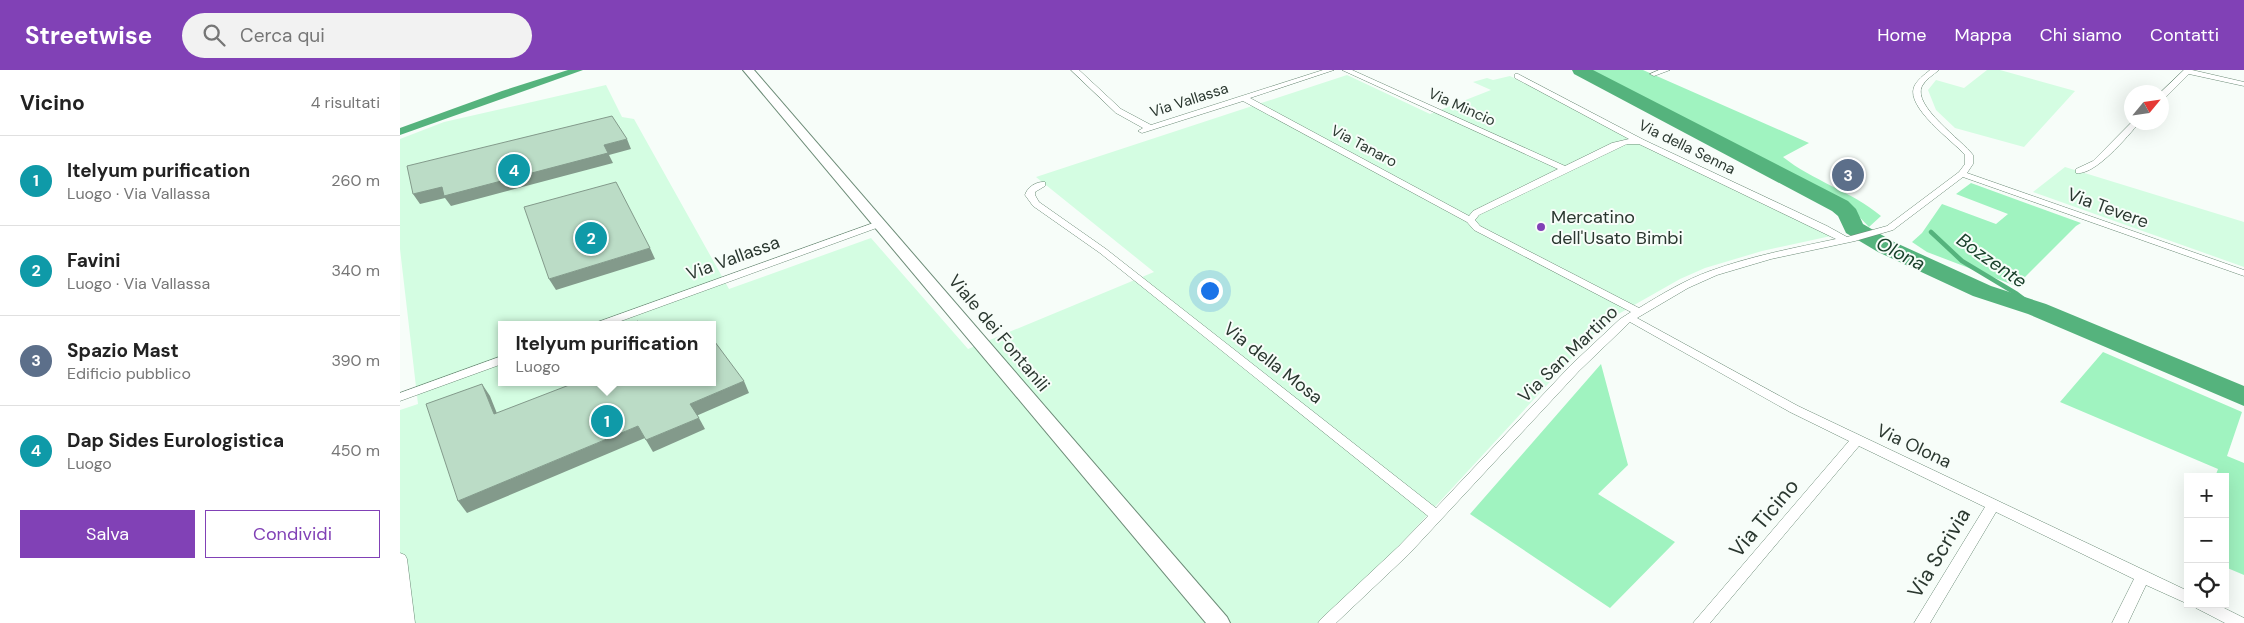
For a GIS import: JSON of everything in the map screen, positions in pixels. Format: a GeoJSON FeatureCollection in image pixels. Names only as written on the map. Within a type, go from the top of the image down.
{"type":"FeatureCollection","features":[{"type":"Feature","properties":{"kind":"main road","name":"Viale dei Fontanili"},"geometry":{"type":"LineString","coordinates":[[752,71],[879,224],[1219,623]]}},
{"type":"Feature","properties":{"kind":"street","name":"Via Vallassa"},"geometry":{"type":"LineString","coordinates":[[1075,70],[1104,99],[1146,129],[1330,70]]}},
{"type":"Feature","properties":{"kind":"street","name":"Via Mincio"},"geometry":{"type":"LineString","coordinates":[[1346,70],[1566,169]]}},
{"type":"Feature","properties":{"kind":"street"},"geometry":{"type":"LineString","coordinates":[[1654,74],[1666,70]]}},
{"type":"Feature","properties":{"kind":"street"},"geometry":{"type":"LineString","coordinates":[[1935,70],[1924,79],[1917,89],[1917,98],[1923,109],[1969,155],[1969,164],[1962,174]]}},
{"type":"Feature","properties":{"kind":"street"},"geometry":{"type":"LineString","coordinates":[[2169,89],[2187,70],[2244,84]]}},
{"type":"Feature","properties":{"kind":"street","name":"Via della Senna"},"geometry":{"type":"LineString","coordinates":[[1518,76],[1641,142],[1850,239]]}},
{"type":"Feature","properties":{"kind":"street","name":"Via Tanaro"},"geometry":{"type":"LineString","coordinates":[[1244,98],[1470,220],[1477,228],[1634,315]]}},
{"type":"Feature","properties":{"kind":"street"},"geometry":{"type":"LineString","coordinates":[[2079,171],[2096,162],[2128,130]]}},
{"type":"Feature","properties":{"kind":"street"},"geometry":{"type":"LineString","coordinates":[[1470,220],[1476,213],[1621,142],[1641,142]]}},
{"type":"Feature","properties":{"kind":"street","name":"Via San Martino"},"geometry":{"type":"LineString","coordinates":[[1326,623],[1437,516],[1575,368],[1634,315],[1684,286],[1713,273],[1770,256],[1877,233],[1899,222],[1962,174]]}},
{"type":"Feature","properties":{"kind":"street","name":"Via Tevere"},"geometry":{"type":"LineString","coordinates":[[1962,174],[2244,273]]}},
{"type":"Feature","properties":{"kind":"street","name":"Via della Mosa"},"geometry":{"type":"LineString","coordinates":[[1042,184],[1030,195],[1036,204],[1103,251],[1437,516]]}},
{"type":"Feature","properties":{"kind":"street","name":"Via Vallassa"},"geometry":{"type":"LineString","coordinates":[[610,321],[879,224]]}},
{"type":"Feature","properties":{"kind":"street","name":"Via Olona"},"geometry":{"type":"LineString","coordinates":[[1634,315],[1794,408],[2184,596]]}},
{"type":"Feature","properties":{"kind":"street"},"geometry":{"type":"LineString","coordinates":[[400,396],[498,361]]}},
{"type":"Feature","properties":{"kind":"street","name":"Via Ticino"},"geometry":{"type":"LineString","coordinates":[[1701,623],[1857,440]]}},
{"type":"Feature","properties":{"kind":"street","name":"Via Scrivia"},"geometry":{"type":"LineString","coordinates":[[1922,623],[1994,505]]}},
{"type":"Feature","properties":{"kind":"street"},"geometry":{"type":"LineString","coordinates":[[400,558],[407,623]]}},
{"type":"Feature","properties":{"kind":"street"},"geometry":{"type":"LineString","coordinates":[[2120,623],[2143,576]]}},
{"type":"Feature","properties":{"kind":"street"},"geometry":{"type":"LineString","coordinates":[[2209,608],[2240,623]]}},
{"type":"Feature","properties":{"kind":"shaded area"},"geometry":{"type":"Polygon","coordinates":[[[1987,70],[2000,70],[2075,91],[2024,147],[1955,128],[1936,110],[1928,90],[1936,80],[1964,88],[1987,70]]]}},
{"type":"Feature","properties":{"kind":"shaded area"},"geometry":{"type":"Polygon","coordinates":[[[1347,75],[1430,114],[1491,90],[1473,82],[1487,78],[1493,80],[1510,76],[1831,236],[1762,251],[1705,268],[1680,279],[1606,321],[1328,623],[400,623],[400,410],[418,404],[400,249],[400,139],[444,122],[606,85],[622,117],[634,119],[729,289],[871,238],[968,349],[1154,272],[1036,177],[1347,75]]]}},
{"type":"Feature","properties":{"kind":"shaded area"},"geometry":{"type":"Polygon","coordinates":[[[2065,167],[2244,222],[2244,267],[2033,192],[2065,167]]]}},
{"type":"Feature","properties":{"kind":"green space"},"geometry":{"type":"Polygon","coordinates":[[[1591,70],[1643,70],[1809,143],[1783,157],[1807,173],[1869,207],[1881,216],[1869,227],[1845,202],[1827,191],[1591,70]]]}},
{"type":"Feature","properties":{"kind":"green space"},"geometry":{"type":"Polygon","coordinates":[[[1971,183],[2081,223],[2016,286],[1927,252],[1912,242],[1922,233],[1942,204],[1996,224],[2008,214],[1956,194],[1971,183]]]}},
{"type":"Feature","properties":{"kind":"green space"},"geometry":{"type":"Polygon","coordinates":[[[2103,352],[2242,412],[2227,456],[2244,463],[2244,575],[2229,569],[2229,473],[2216,473],[2218,469],[2060,402],[2103,352]]]}},
{"type":"Feature","properties":{"kind":"green space"},"geometry":{"type":"Polygon","coordinates":[[[1601,364],[1628,465],[1598,494],[1675,542],[1610,608],[1470,514],[1601,364]]]}},
{"type":"Feature","properties":{"kind":"building"},"geometry":{"type":"Polygon","coordinates":[[[612,116],[627,139],[604,145],[608,153],[444,196],[442,187],[413,194],[407,166],[612,116]]]}},
{"type":"Feature","properties":{"kind":"building"},"geometry":{"type":"Polygon","coordinates":[[[616,182],[650,248],[549,279],[524,207],[616,182]]]}},
{"type":"Feature","properties":{"kind":"building"},"geometry":{"type":"Polygon","coordinates":[[[716,343],[744,381],[690,404],[699,418],[646,440],[638,426],[458,501],[426,404],[482,384],[494,414],[567,386],[716,386],[716,343]]]}},
{"type":"Feature","properties":{"kind":"waterway"},"geometry":{"type":"LineString","coordinates":[[400,132],[506,93],[578,70]]}},
{"type":"Feature","properties":{"kind":"waterway","name":"Olona"},"geometry":{"type":"LineString","coordinates":[[1580,70],[1840,206],[1848,214],[1854,228],[1886,247],[1982,291],[2037,309],[2244,397]]}},
{"type":"Feature","properties":{"kind":"waterway","name":"Bozzente"},"geometry":{"type":"LineString","coordinates":[[1931,232],[1962,261],[2017,294],[2037,309]]}},
{"type":"Feature","properties":{"kind":"place","name":"Dap Sides Eurologistica"},"geometry":{"type":"Point","coordinates":[514,170]}},
{"type":"Feature","properties":{"kind":"place","name":"Spazio Mast"},"geometry":{"type":"Point","coordinates":[1848,175]}},
{"type":"Feature","properties":{"kind":"place","name":"Mercatino dell'Usato Bimbi"},"geometry":{"type":"Point","coordinates":[1541,227]}},
{"type":"Feature","properties":{"kind":"place","name":"Favini"},"geometry":{"type":"Point","coordinates":[591,238]}},
{"type":"Feature","properties":{"kind":"place","name":"Itelyum purification"},"geometry":{"type":"Point","coordinates":[607,421]}}]}
